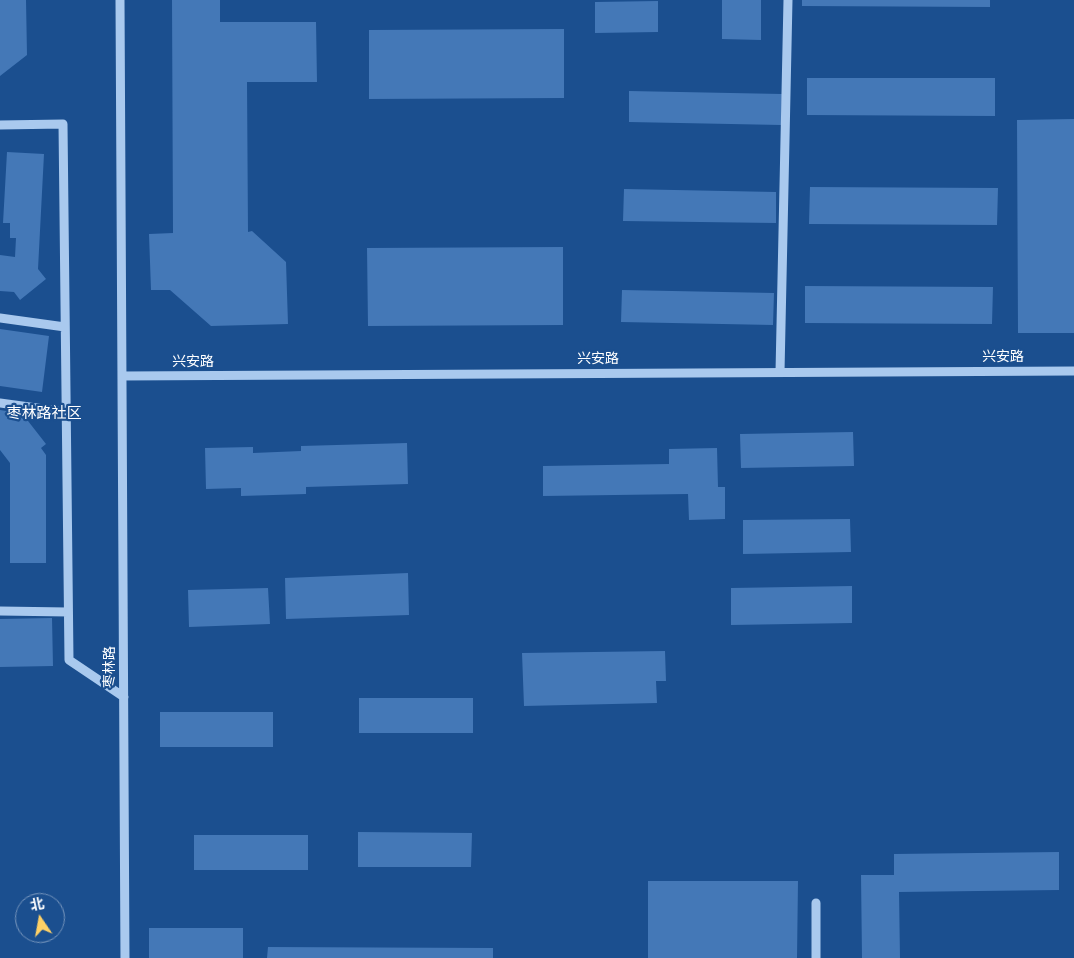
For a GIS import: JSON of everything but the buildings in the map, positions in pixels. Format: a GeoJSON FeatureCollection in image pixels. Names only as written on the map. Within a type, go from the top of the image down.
{"type":"FeatureCollection","features":[{"type":"Feature","properties":{"kind":"street","name":"枣林路"},"geometry":{"type":"LineString","coordinates":[[120,0],[125,958]]}},
{"type":"Feature","properties":{"kind":"street"},"geometry":{"type":"LineString","coordinates":[[780,372],[788,0]]}},
{"type":"Feature","properties":{"kind":"street"},"geometry":{"type":"LineString","coordinates":[[0,125],[63,124],[69,660],[124,696]]}},
{"type":"Feature","properties":{"kind":"street"},"geometry":{"type":"LineString","coordinates":[[0,318],[65,327]]}},
{"type":"Feature","properties":{"kind":"street","name":"兴安路"},"geometry":{"type":"LineString","coordinates":[[122,376],[1074,371]]}},
{"type":"Feature","properties":{"kind":"street"},"geometry":{"type":"LineString","coordinates":[[0,403],[66,412]]}},
{"type":"Feature","properties":{"kind":"street"},"geometry":{"type":"LineString","coordinates":[[0,611],[68,612]]}},
{"type":"Feature","properties":{"kind":"street"},"geometry":{"type":"LineString","coordinates":[[816,903],[816,958]]}},
{"type":"Feature","properties":{"kind":"district","name":"枣林路社区"},"geometry":{"type":"Point","coordinates":[44,414]}}]}
